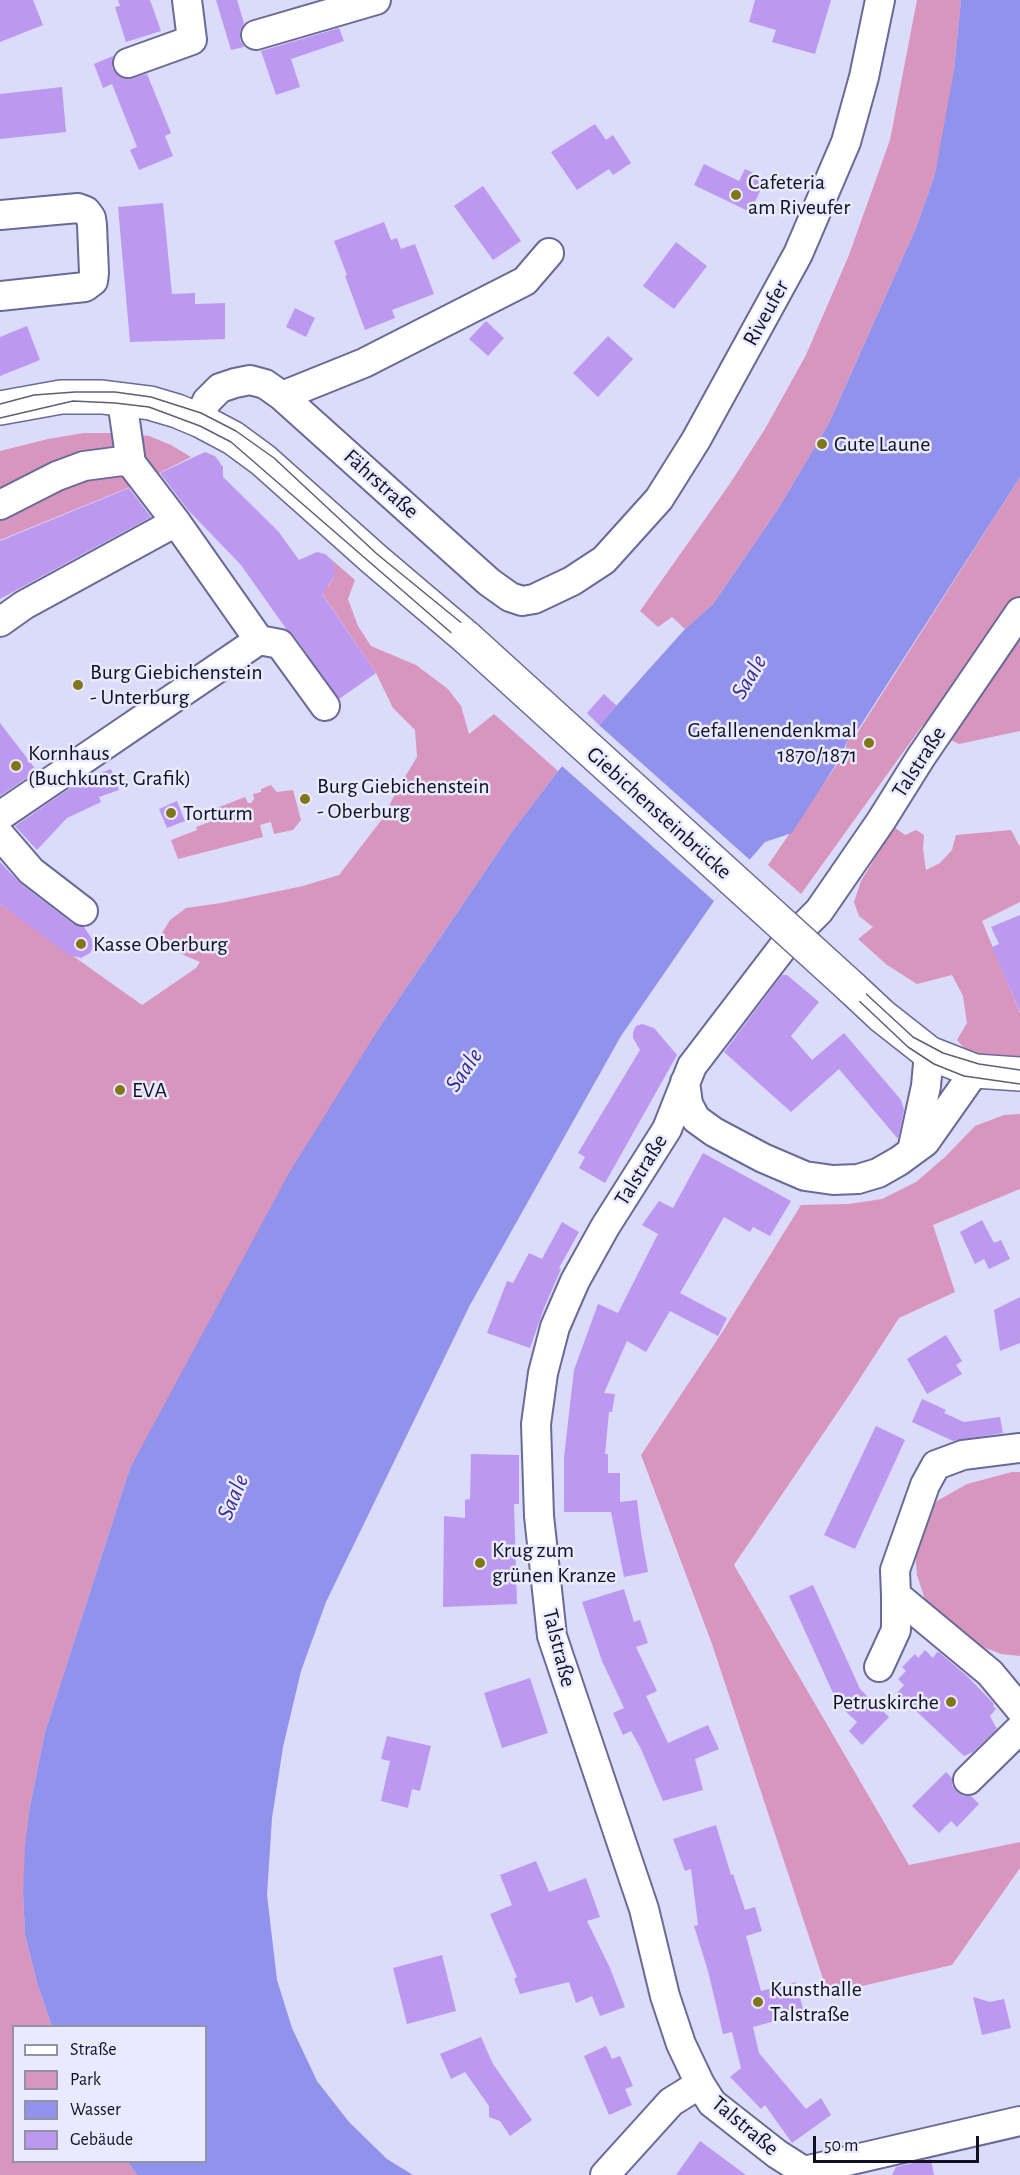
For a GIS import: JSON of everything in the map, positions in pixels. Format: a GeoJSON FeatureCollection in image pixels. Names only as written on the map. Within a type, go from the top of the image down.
{"type":"FeatureCollection","features":[{"type":"Feature","properties":{"kind":"main road"},"geometry":{"type":"LineString","coordinates":[[0,408],[61,397],[102,397],[150,403],[198,420]]}},
{"type":"Feature","properties":{"kind":"main road","name":"Giebichensteinbrücke"},"geometry":{"type":"LineString","coordinates":[[198,420],[233,438],[263,460],[467,638],[905,1036],[929,1053],[975,1071],[1020,1074]]}},
{"type":"Feature","properties":{"kind":"street"},"geometry":{"type":"LineString","coordinates":[[128,63],[192,40],[187,0]]}},
{"type":"Feature","properties":{"kind":"street"},"geometry":{"type":"LineString","coordinates":[[256,35],[376,0]]}},
{"type":"Feature","properties":{"kind":"street","name":"Riveufer"},"geometry":{"type":"LineString","coordinates":[[572,581],[604,560],[658,498],[696,440],[793,265],[846,142],[864,77],[880,0]]}},
{"type":"Feature","properties":{"kind":"street"},"geometry":{"type":"LineString","coordinates":[[0,215],[78,208],[86,211],[91,218],[92,225],[94,273],[93,281],[85,287],[0,296]]}},
{"type":"Feature","properties":{"kind":"street"},"geometry":{"type":"LineString","coordinates":[[282,396],[364,363],[525,281],[549,253]]}},
{"type":"Feature","properties":{"kind":"street","name":"Fährstraße"},"geometry":{"type":"LineString","coordinates":[[198,420],[207,401],[220,388],[235,382],[250,380],[265,384],[282,396],[489,582],[510,597],[522,601],[534,599],[572,581]]}},
{"type":"Feature","properties":{"kind":"street"},"geometry":{"type":"LineString","coordinates":[[122,400],[131,463],[176,522],[259,640],[280,644],[325,706]]}},
{"type":"Feature","properties":{"kind":"street"},"geometry":{"type":"LineString","coordinates":[[0,505],[57,476],[84,466],[106,462],[131,463]]}},
{"type":"Feature","properties":{"kind":"street"},"geometry":{"type":"LineString","coordinates":[[0,622],[24,606],[176,522]]}},
{"type":"Feature","properties":{"kind":"street","name":"Talstraße"},"geometry":{"type":"LineString","coordinates":[[807,2173],[777,2154],[712,2103],[681,2044],[664,1996],[644,1909],[552,1636],[539,1516],[536,1424],[543,1373],[559,1318],[575,1281],[605,1227],[668,1129],[692,1066],[783,947],[819,911],[1020,612]]}},
{"type":"Feature","properties":{"kind":"street"},"geometry":{"type":"LineString","coordinates":[[0,816],[259,640]]}},
{"type":"Feature","properties":{"kind":"street"},"geometry":{"type":"LineString","coordinates":[[0,835],[31,871],[83,911]]}},
{"type":"Feature","properties":{"kind":"street"},"geometry":{"type":"LineString","coordinates":[[912,1151],[926,1086],[929,1053]]}},
{"type":"Feature","properties":{"kind":"street","name":"Talstraße"},"geometry":{"type":"LineString","coordinates":[[685,1082],[688,1104],[696,1119],[714,1132],[763,1158],[805,1176],[834,1180],[858,1179],[878,1173],[925,1142],[975,1071]]}},
{"type":"Feature","properties":{"kind":"street"},"geometry":{"type":"LineString","coordinates":[[879,1667],[896,1630],[895,1570],[925,1485],[936,1465],[963,1455],[1020,1448]]}},
{"type":"Feature","properties":{"kind":"street"},"geometry":{"type":"LineString","coordinates":[[896,1595],[990,1673],[1020,1709]]}},
{"type":"Feature","properties":{"kind":"street"},"geometry":{"type":"LineString","coordinates":[[968,1780],[1020,1730]]}},
{"type":"Feature","properties":{"kind":"street"},"geometry":{"type":"LineString","coordinates":[[606,2175],[671,2102],[700,2084]]}},
{"type":"Feature","properties":{"kind":"street"},"geometry":{"type":"LineString","coordinates":[[807,2173],[1020,2121]]}},
{"type":"Feature","properties":{"kind":"green space"},"geometry":{"type":"Polygon","coordinates":[[[917,0],[961,0],[948,109],[935,174],[916,228],[829,423],[778,509],[713,604],[685,629],[672,617],[658,627],[640,611],[729,485],[765,429],[806,355],[849,255],[890,140],[917,0]]]}},
{"type":"Feature","properties":{"kind":"green space"},"geometry":{"type":"Polygon","coordinates":[[[84,433],[149,436],[191,457],[135,485],[0,540],[0,451],[84,433]]]}},
{"type":"Feature","properties":{"kind":"green space"},"geometry":{"type":"Polygon","coordinates":[[[1020,477],[1020,731],[959,744],[922,726],[801,894],[768,865],[842,757],[847,741],[856,735],[1020,477]]]}},
{"type":"Feature","properties":{"kind":"green space"},"geometry":{"type":"Polygon","coordinates":[[[332,560],[355,580],[348,599],[358,626],[371,646],[416,665],[448,689],[461,706],[469,734],[494,714],[558,771],[511,833],[381,1025],[130,1468],[45,1732],[30,1806],[23,1893],[25,1935],[38,1986],[52,2025],[12,2025],[12,2163],[129,2163],[137,2175],[0,2175],[0,904],[142,1005],[196,968],[200,962],[156,943],[170,920],[186,908],[303,886],[339,875],[383,818],[417,757],[415,730],[393,708],[376,673],[319,589],[329,585],[334,577],[332,560]]]}},
{"type":"Feature","properties":{"kind":"green space"},"geometry":{"type":"Polygon","coordinates":[[[271,785],[277,792],[293,790],[301,820],[293,830],[274,834],[271,822],[260,825],[263,837],[178,859],[171,840],[197,830],[196,827],[212,821],[209,811],[245,797],[248,803],[251,803],[254,799],[253,794],[271,785]]]}},
{"type":"Feature","properties":{"kind":"green space"},"geometry":{"type":"Polygon","coordinates":[[[894,827],[905,835],[916,830],[924,835],[926,870],[940,863],[952,850],[956,835],[1011,830],[1020,847],[1020,902],[982,921],[1020,1013],[1020,1070],[979,1064],[957,1040],[967,1023],[963,996],[952,975],[917,984],[887,965],[858,939],[873,927],[859,916],[854,902],[861,881],[894,827]]]}},
{"type":"Feature","properties":{"kind":"green space"},"geometry":{"type":"Polygon","coordinates":[[[1020,1114],[1020,1189],[933,1225],[955,1292],[899,1318],[734,1565],[909,1865],[1020,1842],[1020,1868],[952,1965],[828,1994],[712,1644],[641,1455],[723,1331],[801,1205],[848,1204],[882,1199],[916,1182],[945,1157],[975,1126],[1004,1115],[1020,1114]]]}},
{"type":"Feature","properties":{"kind":"green space"},"geometry":{"type":"Polygon","coordinates":[[[1020,1472],[1020,1656],[1001,1654],[975,1644],[927,1606],[917,1575],[915,1552],[919,1530],[937,1501],[967,1484],[1020,1472]]]}},
{"type":"Feature","properties":{"kind":"water","name":"Saale"},"geometry":{"type":"Polygon","coordinates":[[[961,0],[1020,0],[1020,477],[859,728],[847,741],[842,755],[792,833],[765,842],[714,901],[621,1036],[470,1305],[326,1602],[301,1671],[283,1747],[272,1818],[267,1895],[277,1980],[292,2028],[317,2081],[349,2122],[387,2159],[413,2175],[137,2175],[129,2163],[207,2163],[207,2025],[52,2025],[38,1986],[25,1935],[23,1893],[30,1806],[45,1732],[130,1468],[289,1173],[381,1025],[511,833],[558,771],[685,629],[713,604],[778,509],[829,423],[916,228],[935,174],[954,70],[961,0]]]}},
{"type":"Feature","properties":{"kind":"pier"},"geometry":{"type":"Polygon","coordinates":[[[599,725],[750,860],[714,901],[562,766],[599,725]]]}},
{"type":"Feature","properties":{"kind":"building"},"geometry":{"type":"Polygon","coordinates":[[[0,0],[33,0],[43,25],[0,42],[0,0]]]}},
{"type":"Feature","properties":{"kind":"building"},"geometry":{"type":"Polygon","coordinates":[[[118,0],[150,0],[161,31],[126,42],[115,7],[120,6],[118,0]]]}},
{"type":"Feature","properties":{"kind":"building"},"geometry":{"type":"Polygon","coordinates":[[[216,0],[237,0],[244,23],[240,32],[240,40],[244,47],[231,50],[216,0]]]}},
{"type":"Feature","properties":{"kind":"building"},"geometry":{"type":"Polygon","coordinates":[[[755,0],[831,0],[815,54],[772,42],[776,30],[749,22],[755,0]]]}},
{"type":"Feature","properties":{"kind":"building"},"geometry":{"type":"Polygon","coordinates":[[[339,28],[344,41],[291,59],[300,87],[276,95],[261,51],[339,28]]]}},
{"type":"Feature","properties":{"kind":"building"},"geometry":{"type":"Polygon","coordinates":[[[113,56],[112,68],[118,76],[126,79],[147,74],[171,133],[165,136],[173,156],[139,170],[130,150],[137,147],[112,84],[103,88],[94,64],[113,56]]]}},
{"type":"Feature","properties":{"kind":"building"},"geometry":{"type":"Polygon","coordinates":[[[62,87],[66,132],[0,139],[0,94],[62,87]]]}},
{"type":"Feature","properties":{"kind":"building"},"geometry":{"type":"Polygon","coordinates":[[[595,124],[606,140],[613,135],[631,163],[613,175],[609,169],[577,190],[551,152],[595,124]]]}},
{"type":"Feature","properties":{"kind":"building","name":"Cafeteria am Riveufer"},"geometry":{"type":"Polygon","coordinates":[[[704,164],[739,181],[745,169],[766,179],[750,212],[694,185],[704,164]]]}},
{"type":"Feature","properties":{"kind":"building"},"geometry":{"type":"Polygon","coordinates":[[[483,186],[521,241],[493,260],[454,206],[483,186]]]}},
{"type":"Feature","properties":{"kind":"building"},"geometry":{"type":"Polygon","coordinates":[[[163,203],[172,294],[195,293],[195,304],[225,303],[225,339],[130,342],[118,207],[163,203]]]}},
{"type":"Feature","properties":{"kind":"building"},"geometry":{"type":"Polygon","coordinates":[[[384,222],[391,240],[397,238],[401,249],[415,244],[434,294],[392,310],[395,318],[365,330],[334,241],[384,222]]]}},
{"type":"Feature","properties":{"kind":"building"},"geometry":{"type":"Polygon","coordinates":[[[676,242],[707,266],[674,309],[643,286],[676,242]]]}},
{"type":"Feature","properties":{"kind":"building"},"geometry":{"type":"Polygon","coordinates":[[[295,308],[315,318],[306,337],[286,327],[295,308]]]}},
{"type":"Feature","properties":{"kind":"building"},"geometry":{"type":"Polygon","coordinates":[[[486,321],[504,338],[488,356],[469,339],[486,321]]]}},
{"type":"Feature","properties":{"kind":"building"},"geometry":{"type":"Polygon","coordinates":[[[27,326],[40,360],[0,376],[0,337],[27,326]]]}},
{"type":"Feature","properties":{"kind":"building"},"geometry":{"type":"Polygon","coordinates":[[[608,336],[633,359],[598,397],[573,373],[608,336]]]}},
{"type":"Feature","properties":{"kind":"building"},"geometry":{"type":"Polygon","coordinates":[[[205,452],[215,456],[223,467],[223,477],[278,531],[299,560],[317,552],[325,554],[332,560],[335,569],[334,577],[322,594],[376,673],[339,699],[241,565],[188,510],[160,473],[205,452]]]}},
{"type":"Feature","properties":{"kind":"building"},"geometry":{"type":"Polygon","coordinates":[[[129,488],[151,517],[0,599],[0,541],[129,488]]]}},
{"type":"Feature","properties":{"kind":"building"},"geometry":{"type":"Polygon","coordinates":[[[604,694],[617,706],[599,725],[587,713],[604,694]]]}},
{"type":"Feature","properties":{"kind":"building","name":"Kornhaus (Buchkunst, Grafik)"},"geometry":{"type":"Polygon","coordinates":[[[0,723],[37,771],[0,796],[0,723]]]}},
{"type":"Feature","properties":{"kind":"building"},"geometry":{"type":"Polygon","coordinates":[[[111,769],[119,790],[99,797],[101,802],[67,818],[37,850],[15,826],[91,774],[91,776],[111,769]]]}},
{"type":"Feature","properties":{"kind":"building","name":"Torturm"},"geometry":{"type":"Polygon","coordinates":[[[177,801],[185,821],[167,828],[159,809],[177,801]]]}},
{"type":"Feature","properties":{"kind":"building"},"geometry":{"type":"Polygon","coordinates":[[[0,862],[21,884],[73,924],[84,927],[92,939],[93,948],[90,953],[81,958],[69,955],[0,904],[0,862]]]}},
{"type":"Feature","properties":{"kind":"building"},"geometry":{"type":"Polygon","coordinates":[[[1020,915],[1020,1012],[992,947],[999,944],[991,927],[1020,915]]]}},
{"type":"Feature","properties":{"kind":"building"},"geometry":{"type":"Polygon","coordinates":[[[782,975],[787,975],[819,1002],[791,1036],[812,1060],[844,1033],[901,1100],[904,1110],[898,1139],[839,1069],[791,1112],[724,1052],[782,975]]]}},
{"type":"Feature","properties":{"kind":"building"},"geometry":{"type":"Polygon","coordinates":[[[642,1024],[654,1028],[677,1055],[605,1183],[579,1168],[585,1157],[578,1153],[640,1050],[633,1038],[633,1032],[636,1026],[642,1024]]]}},
{"type":"Feature","properties":{"kind":"building"},"geometry":{"type":"Polygon","coordinates":[[[703,1153],[791,1201],[770,1236],[753,1227],[750,1232],[724,1217],[680,1293],[727,1318],[718,1336],[670,1311],[646,1352],[627,1341],[604,1393],[615,1394],[612,1412],[609,1412],[605,1454],[608,1454],[608,1473],[620,1473],[620,1502],[637,1500],[648,1572],[624,1577],[611,1512],[564,1512],[564,1457],[574,1370],[598,1304],[618,1313],[658,1234],[642,1225],[659,1201],[673,1208],[703,1153]]]}},
{"type":"Feature","properties":{"kind":"building"},"geometry":{"type":"Polygon","coordinates":[[[982,1220],[994,1243],[1001,1240],[1010,1259],[989,1269],[984,1259],[975,1264],[960,1232],[982,1220]]]}},
{"type":"Feature","properties":{"kind":"building"},"geometry":{"type":"Polygon","coordinates":[[[562,1222],[579,1232],[559,1268],[561,1269],[530,1348],[487,1333],[507,1281],[513,1283],[529,1253],[542,1259],[562,1222]]]}},
{"type":"Feature","properties":{"kind":"building"},"geometry":{"type":"Polygon","coordinates":[[[1020,1297],[1020,1343],[1000,1351],[994,1310],[1020,1297]]]}},
{"type":"Feature","properties":{"kind":"building"},"geometry":{"type":"Polygon","coordinates":[[[946,1335],[962,1361],[956,1365],[962,1374],[927,1394],[907,1359],[946,1335]]]}},
{"type":"Feature","properties":{"kind":"building"},"geometry":{"type":"Polygon","coordinates":[[[922,1399],[946,1410],[944,1413],[964,1422],[1000,1417],[1003,1433],[953,1441],[912,1422],[922,1399]]]}},
{"type":"Feature","properties":{"kind":"building"},"geometry":{"type":"Polygon","coordinates":[[[876,1426],[905,1440],[855,1549],[824,1535],[876,1426]]]}},
{"type":"Feature","properties":{"kind":"building","name":"Krug zum grünen Kranze"},"geometry":{"type":"Polygon","coordinates":[[[471,1454],[519,1455],[519,1504],[514,1504],[517,1604],[443,1607],[444,1516],[465,1518],[465,1500],[470,1499],[471,1454]]]}},
{"type":"Feature","properties":{"kind":"building"},"geometry":{"type":"Polygon","coordinates":[[[813,1585],[860,1689],[889,1717],[862,1745],[849,1731],[857,1722],[838,1704],[789,1596],[813,1585]]]}},
{"type":"Feature","properties":{"kind":"building"},"geometry":{"type":"Polygon","coordinates":[[[624,1589],[634,1622],[640,1620],[648,1643],[636,1647],[657,1691],[646,1696],[668,1743],[708,1725],[719,1749],[695,1759],[703,1790],[663,1801],[631,1731],[623,1735],[613,1713],[624,1708],[602,1661],[582,1602],[624,1589]]]}},
{"type":"Feature","properties":{"kind":"building","name":"Petruskirche"},"geometry":{"type":"Polygon","coordinates":[[[925,1650],[933,1658],[937,1652],[940,1653],[968,1677],[996,1709],[990,1716],[997,1729],[973,1752],[964,1756],[897,1693],[904,1685],[898,1679],[906,1671],[902,1667],[915,1654],[918,1658],[925,1650]]]}},
{"type":"Feature","properties":{"kind":"building"},"geometry":{"type":"Polygon","coordinates":[[[530,1678],[548,1733],[502,1748],[484,1693],[530,1678]]]}},
{"type":"Feature","properties":{"kind":"building"},"geometry":{"type":"Polygon","coordinates":[[[387,1736],[431,1746],[420,1791],[412,1789],[408,1808],[381,1801],[390,1761],[381,1759],[387,1736]]]}},
{"type":"Feature","properties":{"kind":"building"},"geometry":{"type":"Polygon","coordinates":[[[946,1772],[952,1778],[952,1785],[957,1792],[963,1796],[971,1796],[979,1804],[957,1827],[951,1821],[939,1833],[912,1806],[946,1772]]]}},
{"type":"Feature","properties":{"kind":"building"},"geometry":{"type":"Polygon","coordinates":[[[716,1825],[731,1875],[733,1874],[745,1910],[755,1907],[762,1931],[746,1936],[761,1991],[796,1982],[804,2013],[753,2027],[759,2053],[806,2109],[821,2098],[831,2115],[792,2143],[765,2105],[761,2109],[730,2077],[741,2068],[732,2032],[723,2034],[708,1971],[694,1926],[698,1925],[691,1869],[685,1871],[673,1839],[716,1825]]]}},
{"type":"Feature","properties":{"kind":"building"},"geometry":{"type":"Polygon","coordinates":[[[536,1861],[549,1892],[586,1878],[600,1917],[587,1921],[610,1968],[625,2007],[600,2016],[592,1996],[576,2003],[569,1982],[520,1994],[514,1979],[517,1977],[490,1914],[512,1905],[500,1875],[536,1861]]]}},
{"type":"Feature","properties":{"kind":"building"},"geometry":{"type":"Polygon","coordinates":[[[442,1955],[456,2011],[407,2024],[393,1968],[442,1955]]]}},
{"type":"Feature","properties":{"kind":"building"},"geometry":{"type":"Polygon","coordinates":[[[973,1997],[990,2002],[1004,1999],[1011,2028],[982,2035],[973,1997]]]}},
{"type":"Feature","properties":{"kind":"building"},"geometry":{"type":"Polygon","coordinates":[[[481,2037],[493,2064],[532,2120],[510,2136],[500,2121],[489,2117],[489,2106],[465,2072],[451,2079],[440,2054],[481,2037]]]}},
{"type":"Feature","properties":{"kind":"building"},"geometry":{"type":"Polygon","coordinates":[[[606,2046],[612,2059],[620,2056],[633,2086],[625,2089],[632,2105],[609,2115],[584,2056],[606,2046]]]}},
{"type":"Feature","properties":{"kind":"building"},"geometry":{"type":"Polygon","coordinates":[[[700,2141],[746,2175],[676,2175],[700,2141]]]}},
{"type":"Feature","properties":{"kind":"building"},"geometry":{"type":"Polygon","coordinates":[[[931,2159],[934,2175],[892,2175],[896,2167],[931,2159]]]}},
{"type":"Feature","properties":{"kind":"tram line"},"geometry":{"type":"LineString","coordinates":[[0,404],[34,395],[115,392],[151,397],[201,413],[236,431],[274,458],[377,554],[475,634],[913,1037],[943,1053],[979,1064],[1020,1070]]}},
{"type":"Feature","properties":{"kind":"tram line"},"geometry":{"type":"LineString","coordinates":[[0,418],[73,401],[115,403],[149,407],[200,426],[231,442],[463,643],[820,964],[908,1047],[934,1064],[964,1076],[1020,1084]]}},
{"type":"Feature","properties":{"kind":"place","name":"Cafeteria am Riveufer"},"geometry":{"type":"Point","coordinates":[736,195]}},
{"type":"Feature","properties":{"kind":"place","name":"Gute Laune"},"geometry":{"type":"Point","coordinates":[822,444]}},
{"type":"Feature","properties":{"kind":"place","name":"Burg Giebichenstein - Unterburg"},"geometry":{"type":"Point","coordinates":[78,685]}},
{"type":"Feature","properties":{"kind":"place","name":"Gefallenendenkmal 1870/1871"},"geometry":{"type":"Point","coordinates":[869,743]}},
{"type":"Feature","properties":{"kind":"place","name":"Kornhaus (Buchkunst, Grafik)"},"geometry":{"type":"Point","coordinates":[16,766]}},
{"type":"Feature","properties":{"kind":"place","name":"Burg Giebichenstein - Oberburg"},"geometry":{"type":"Point","coordinates":[305,799]}},
{"type":"Feature","properties":{"kind":"place","name":"Torturm"},"geometry":{"type":"Point","coordinates":[171,813]}},
{"type":"Feature","properties":{"kind":"place","name":"Kasse Oberburg"},"geometry":{"type":"Point","coordinates":[81,944]}},
{"type":"Feature","properties":{"kind":"place","name":"EVA"},"geometry":{"type":"Point","coordinates":[120,1090]}},
{"type":"Feature","properties":{"kind":"place","name":"Krug zum grünen Kranze"},"geometry":{"type":"Point","coordinates":[480,1563]}},
{"type":"Feature","properties":{"kind":"place","name":"Petruskirche"},"geometry":{"type":"Point","coordinates":[951,1702]}},
{"type":"Feature","properties":{"kind":"place","name":"Kunsthalle Talstraße"},"geometry":{"type":"Point","coordinates":[758,2002]}}]}
